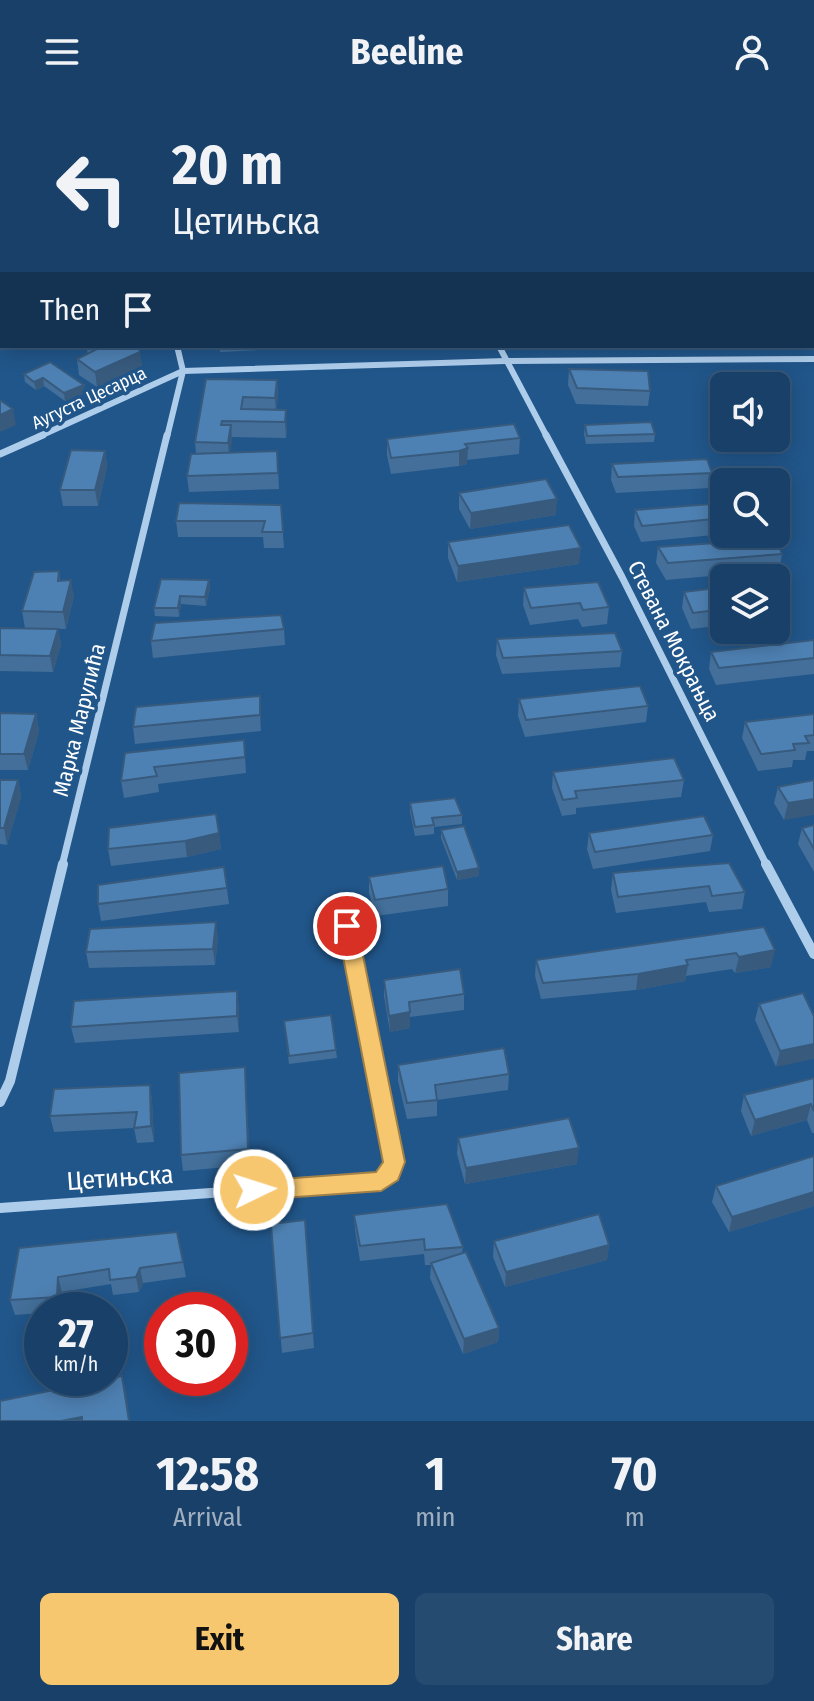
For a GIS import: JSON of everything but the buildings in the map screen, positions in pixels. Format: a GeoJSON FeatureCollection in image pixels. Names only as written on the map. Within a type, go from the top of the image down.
{"type":"FeatureCollection","features":[{"type":"Feature","properties":{"kind":"street","name":"Марка Марулића"},"geometry":{"type":"LineString","coordinates":[[0,1102],[10,1081],[183,371],[177,348]]}},
{"type":"Feature","properties":{"kind":"street","name":"Стевана Мокрањца"},"geometry":{"type":"LineString","coordinates":[[500,348],[622,577],[740,814],[814,954]]}},
{"type":"Feature","properties":{"kind":"street","name":"Аугуста Цесарца"},"geometry":{"type":"LineString","coordinates":[[0,454],[183,371],[505,361],[814,359]]}},
{"type":"Feature","properties":{"kind":"street","name":"Цетињска"},"geometry":{"type":"LineString","coordinates":[[0,1208],[381,1181],[390,1174],[394,1162],[342,898]]}},
{"type":"Feature","properties":{"kind":"route"},"geometry":{"type":"LineString","coordinates":[[254,1190],[381,1181],[390,1174],[394,1162],[347,926]]}}]}
